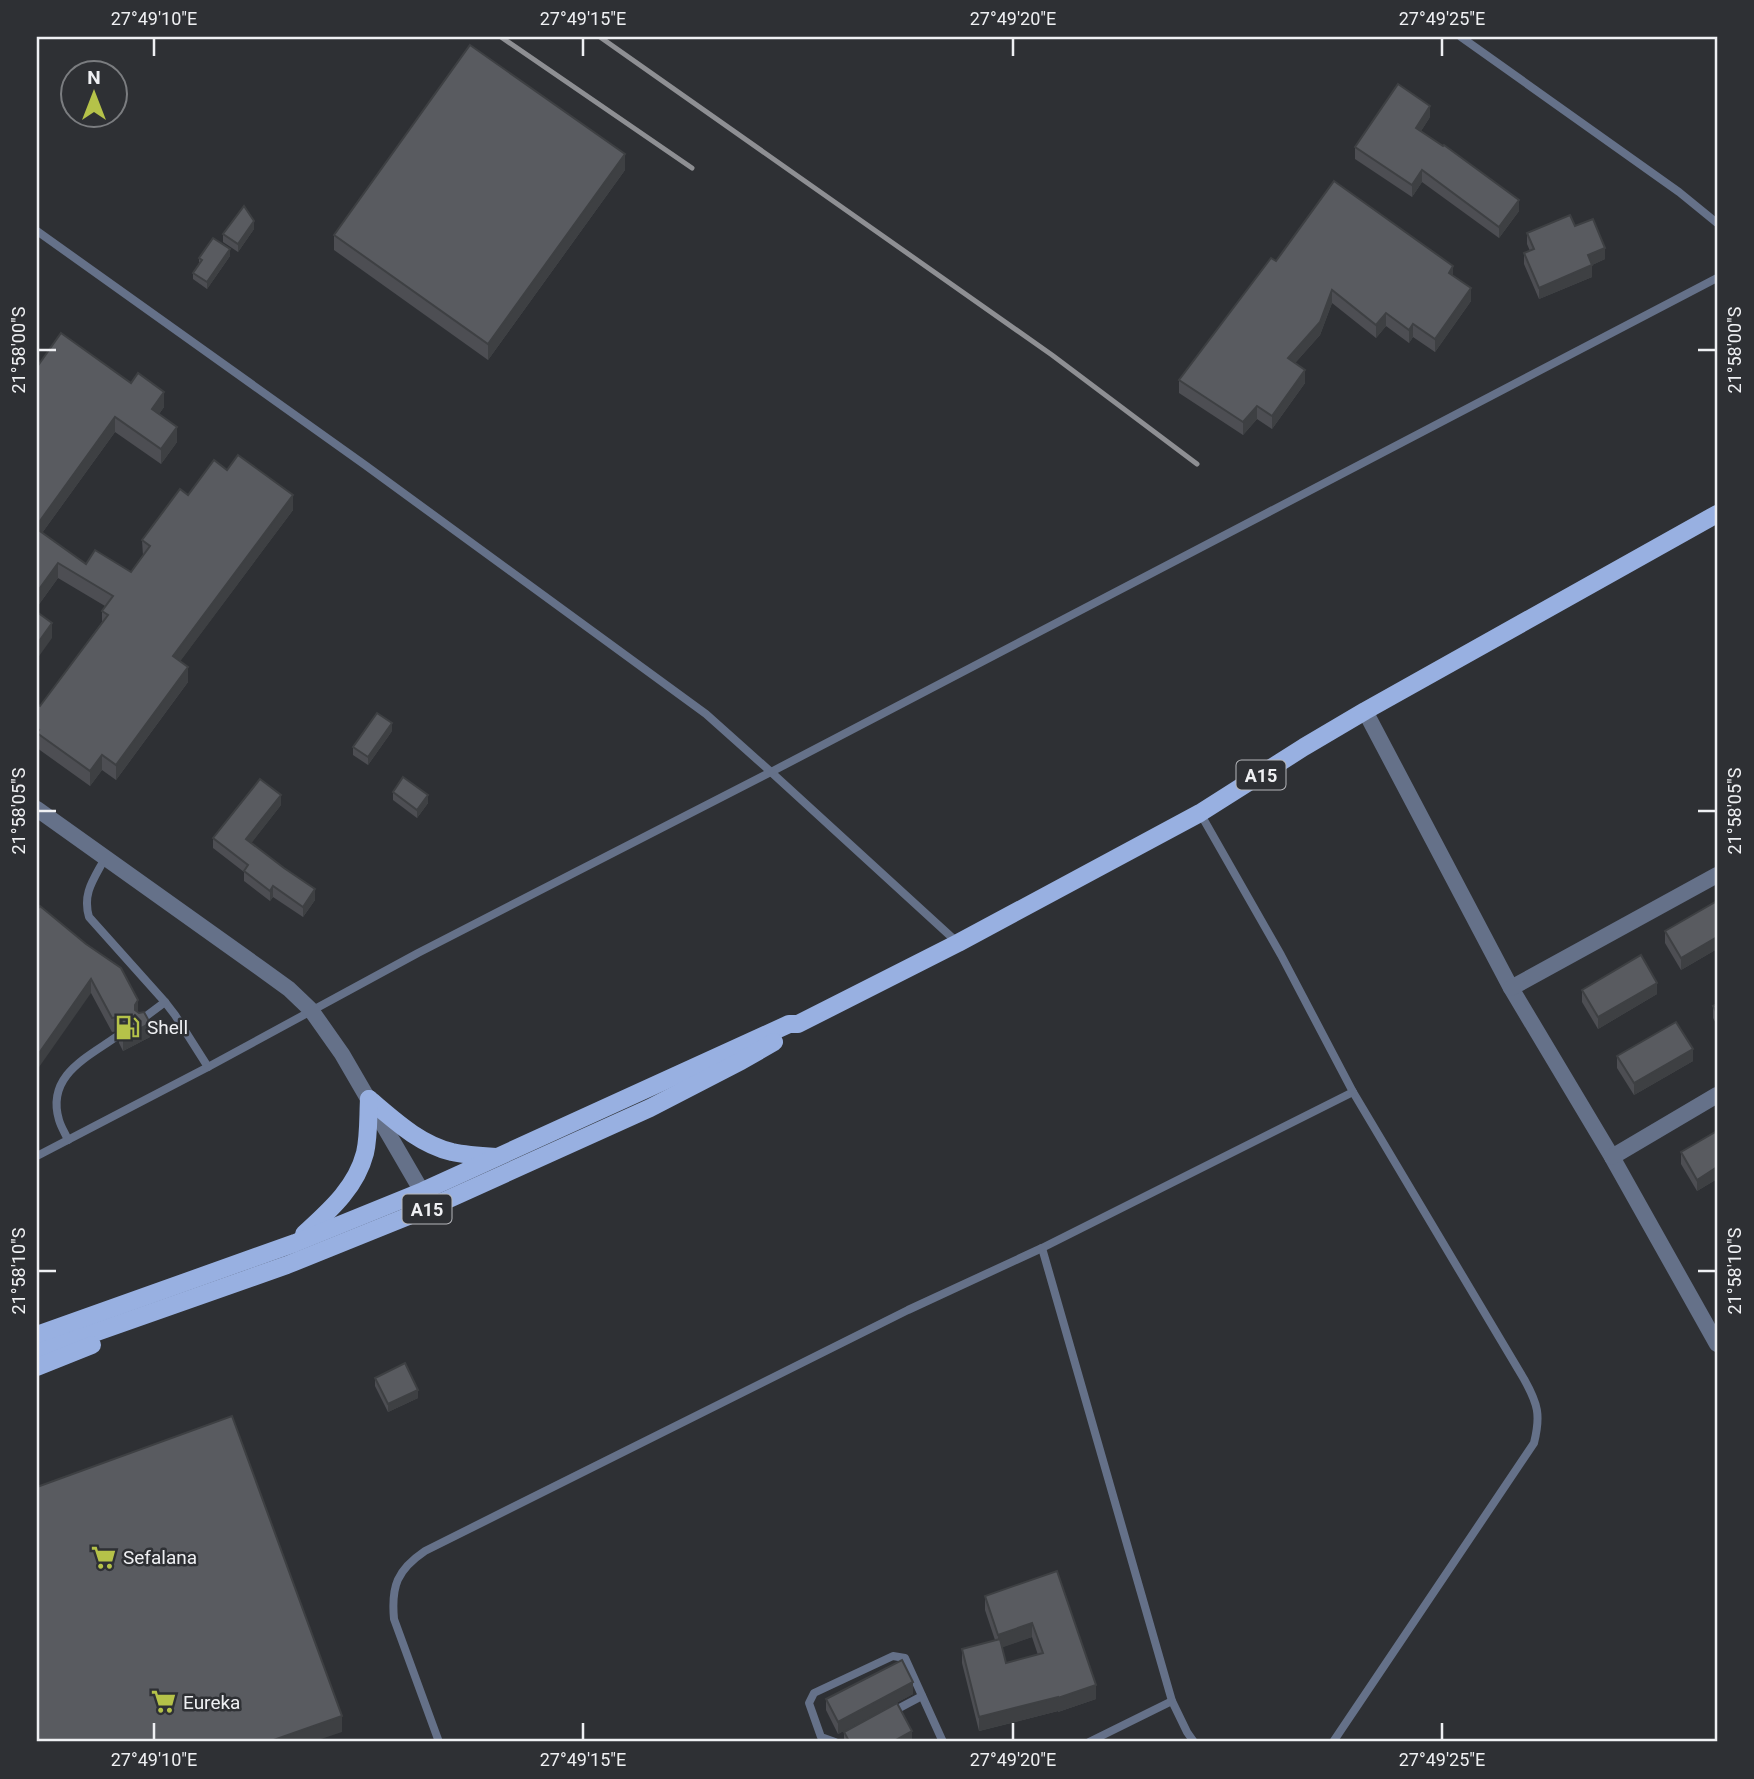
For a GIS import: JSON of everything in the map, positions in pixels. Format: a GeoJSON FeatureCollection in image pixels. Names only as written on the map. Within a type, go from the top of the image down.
{"type":"FeatureCollection","features":[{"type":"Feature","properties":{"kind":"main road","name":"A15"},"geometry":{"type":"LineString","coordinates":[[37,1335],[296,1243],[423,1191],[789,1024],[798,1024],[958,943],[1200,813],[1365,711],[1717,514]]}},
{"type":"Feature","properties":{"kind":"main road","name":"A15"},"geometry":{"type":"LineString","coordinates":[[37,1353],[287,1265],[431,1207],[650,1108],[741,1061],[792,1031],[798,1024]]}},
{"type":"Feature","properties":{"kind":"main road"},"geometry":{"type":"LineString","coordinates":[[369,1099],[409,1132],[431,1144],[450,1152],[498,1157]]}},
{"type":"Feature","properties":{"kind":"main road"},"geometry":{"type":"LineString","coordinates":[[296,1243],[344,1195],[357,1174],[365,1152],[369,1099]]}},
{"type":"Feature","properties":{"kind":"main road"},"geometry":{"type":"LineString","coordinates":[[37,1367],[97,1343],[111,1335],[122,1322]]}},
{"type":"Feature","properties":{"kind":"street"},"geometry":{"type":"LineString","coordinates":[[1365,711],[1511,988],[1712,1321],[1717,1344]]}},
{"type":"Feature","properties":{"kind":"street"},"geometry":{"type":"LineString","coordinates":[[37,810],[289,989],[311,1010],[342,1054],[431,1207]]}},
{"type":"Feature","properties":{"kind":"street"},"geometry":{"type":"LineString","coordinates":[[1511,988],[1717,875]]}},
{"type":"Feature","properties":{"kind":"street"},"geometry":{"type":"LineString","coordinates":[[1612,1157],[1717,1095]]}},
{"type":"Feature","properties":{"kind":"lane"},"geometry":{"type":"LineString","coordinates":[[1461,37],[1679,192],[1717,223]]}},
{"type":"Feature","properties":{"kind":"lane"},"geometry":{"type":"LineString","coordinates":[[37,230],[706,714],[958,943]]}},
{"type":"Feature","properties":{"kind":"lane"},"geometry":{"type":"LineString","coordinates":[[37,1156],[418,953],[771,772],[1717,278]]}},
{"type":"Feature","properties":{"kind":"lane"},"geometry":{"type":"LineString","coordinates":[[1200,813],[1281,955],[1353,1092],[1524,1379],[1535,1400],[1539,1424],[1534,1443],[1333,1742]]}},
{"type":"Feature","properties":{"kind":"lane"},"geometry":{"type":"LineString","coordinates":[[105,858],[88,891],[85,904],[89,917],[175,1014],[208,1067]]}},
{"type":"Feature","properties":{"kind":"lane"},"geometry":{"type":"LineString","coordinates":[[141,1020],[165,1002]]}},
{"type":"Feature","properties":{"kind":"lane"},"geometry":{"type":"LineString","coordinates":[[68,1140],[59,1118],[57,1100],[61,1082],[71,1069],[116,1037]]}},
{"type":"Feature","properties":{"kind":"lane"},"geometry":{"type":"LineString","coordinates":[[439,1742],[394,1619],[392,1598],[408,1563],[425,1551],[908,1310],[1042,1248],[1353,1092]]}},
{"type":"Feature","properties":{"kind":"lane"},"geometry":{"type":"LineString","coordinates":[[1042,1248],[1172,1701],[1194,1742]]}},
{"type":"Feature","properties":{"kind":"lane"},"geometry":{"type":"LineString","coordinates":[[848,1736],[835,1742],[821,1737],[809,1703],[814,1693],[893,1656],[905,1658],[943,1742]]}},
{"type":"Feature","properties":{"kind":"lane"},"geometry":{"type":"LineString","coordinates":[[885,1716],[922,1696]]}},
{"type":"Feature","properties":{"kind":"lane"},"geometry":{"type":"LineString","coordinates":[[1089,1742],[1172,1701]]}},
{"type":"Feature","properties":{"kind":"building"},"geometry":{"type":"Polygon","coordinates":[[[470,45],[625,154],[488,344],[334,235],[470,45]]]}},
{"type":"Feature","properties":{"kind":"building"},"geometry":{"type":"Polygon","coordinates":[[[1398,84],[1430,106],[1416,128],[1444,145],[1519,200],[1499,227],[1422,170],[1412,185],[1355,147],[1398,84]]]}},
{"type":"Feature","properties":{"kind":"building"},"geometry":{"type":"Polygon","coordinates":[[[1334,181],[1453,266],[1449,273],[1471,288],[1435,339],[1413,324],[1409,330],[1386,313],[1376,325],[1332,290],[1320,322],[1288,358],[1305,370],[1272,416],[1257,406],[1243,422],[1179,380],[1271,258],[1276,261],[1334,181]]]}},
{"type":"Feature","properties":{"kind":"building"},"geometry":{"type":"Polygon","coordinates":[[[244,206],[254,221],[238,244],[223,234],[244,206]]]}},
{"type":"Feature","properties":{"kind":"building"},"geometry":{"type":"Polygon","coordinates":[[[1570,215],[1575,226],[1593,219],[1605,248],[1588,255],[1592,265],[1539,288],[1524,253],[1534,249],[1527,233],[1570,215]]]}},
{"type":"Feature","properties":{"kind":"building"},"geometry":{"type":"Polygon","coordinates":[[[213,238],[230,249],[207,282],[193,273],[202,260],[199,258],[213,238]]]}},
{"type":"Feature","properties":{"kind":"building"},"geometry":{"type":"Polygon","coordinates":[[[61,333],[131,383],[138,373],[164,392],[152,409],[177,427],[161,449],[115,417],[37,525],[37,367],[61,333]]]}},
{"type":"Feature","properties":{"kind":"building"},"geometry":{"type":"Polygon","coordinates":[[[238,455],[293,495],[173,656],[188,667],[116,765],[102,755],[90,771],[37,733],[37,704],[40,706],[108,615],[102,611],[113,596],[58,563],[37,592],[37,529],[86,564],[95,550],[131,572],[150,546],[142,540],[180,489],[188,495],[214,460],[227,470],[238,455]]]}},
{"type":"Feature","properties":{"kind":"building"},"geometry":{"type":"Polygon","coordinates":[[[37,612],[52,623],[37,644],[37,612]]]}},
{"type":"Feature","properties":{"kind":"building"},"geometry":{"type":"Polygon","coordinates":[[[377,713],[392,723],[368,757],[353,747],[377,713]]]}},
{"type":"Feature","properties":{"kind":"building"},"geometry":{"type":"Polygon","coordinates":[[[403,777],[428,795],[417,810],[393,792],[403,777]]]}},
{"type":"Feature","properties":{"kind":"building"},"geometry":{"type":"Polygon","coordinates":[[[260,779],[281,795],[246,839],[315,889],[303,907],[273,886],[270,891],[244,871],[248,865],[213,838],[260,779]]]}},
{"type":"Feature","properties":{"kind":"building"},"geometry":{"type":"Polygon","coordinates":[[[1717,901],[1717,937],[1681,958],[1665,931],[1717,901]]]}},
{"type":"Feature","properties":{"kind":"building"},"geometry":{"type":"Polygon","coordinates":[[[40,906],[86,944],[121,968],[138,1000],[135,1010],[144,1012],[150,1023],[123,1038],[119,1030],[122,1020],[118,1017],[112,1018],[91,979],[37,1056],[37,910],[40,906]]]}},
{"type":"Feature","properties":{"kind":"building"},"geometry":{"type":"Polygon","coordinates":[[[1641,955],[1657,983],[1598,1017],[1582,990],[1641,955]]]}},
{"type":"Feature","properties":{"kind":"building"},"geometry":{"type":"Polygon","coordinates":[[[1676,1022],[1693,1049],[1634,1083],[1617,1056],[1676,1022]]]}},
{"type":"Feature","properties":{"kind":"building"},"geometry":{"type":"Polygon","coordinates":[[[1717,1131],[1717,1167],[1697,1180],[1681,1152],[1717,1131]]]}},
{"type":"Feature","properties":{"kind":"building"},"geometry":{"type":"Polygon","coordinates":[[[405,1363],[418,1390],[388,1404],[375,1378],[405,1363]]]}},
{"type":"Feature","properties":{"kind":"building"},"geometry":{"type":"Polygon","coordinates":[[[232,1416],[342,1716],[268,1742],[37,1742],[37,1487],[232,1416]]]}},
{"type":"Feature","properties":{"kind":"building"},"geometry":{"type":"Polygon","coordinates":[[[1057,1571],[1096,1685],[1058,1698],[979,1717],[962,1649],[1000,1639],[1006,1663],[1043,1653],[1032,1623],[998,1635],[985,1596],[1057,1571]]]}},
{"type":"Feature","properties":{"kind":"building"},"geometry":{"type":"Polygon","coordinates":[[[902,1660],[913,1682],[838,1722],[826,1699],[902,1660]]]}},
{"type":"Feature","properties":{"kind":"building"},"geometry":{"type":"Polygon","coordinates":[[[897,1703],[912,1731],[896,1740],[897,1742],[847,1742],[849,1741],[844,1732],[897,1703]]]}},
{"type":"Feature","properties":{"kind":"railway"},"geometry":{"type":"LineString","coordinates":[[501,37],[692,168]]}},
{"type":"Feature","properties":{"kind":"railway"},"geometry":{"type":"LineString","coordinates":[[600,37],[1052,355],[1197,464]]}},
{"type":"Feature","properties":{"kind":"place","name":"Shell"},"geometry":{"type":"Point","coordinates":[127,1027]}},
{"type":"Feature","properties":{"kind":"place","name":"Sefalana"},"geometry":{"type":"Point","coordinates":[103,1557]}},
{"type":"Feature","properties":{"kind":"place","name":"Eureka"},"geometry":{"type":"Point","coordinates":[163,1702]}}]}
